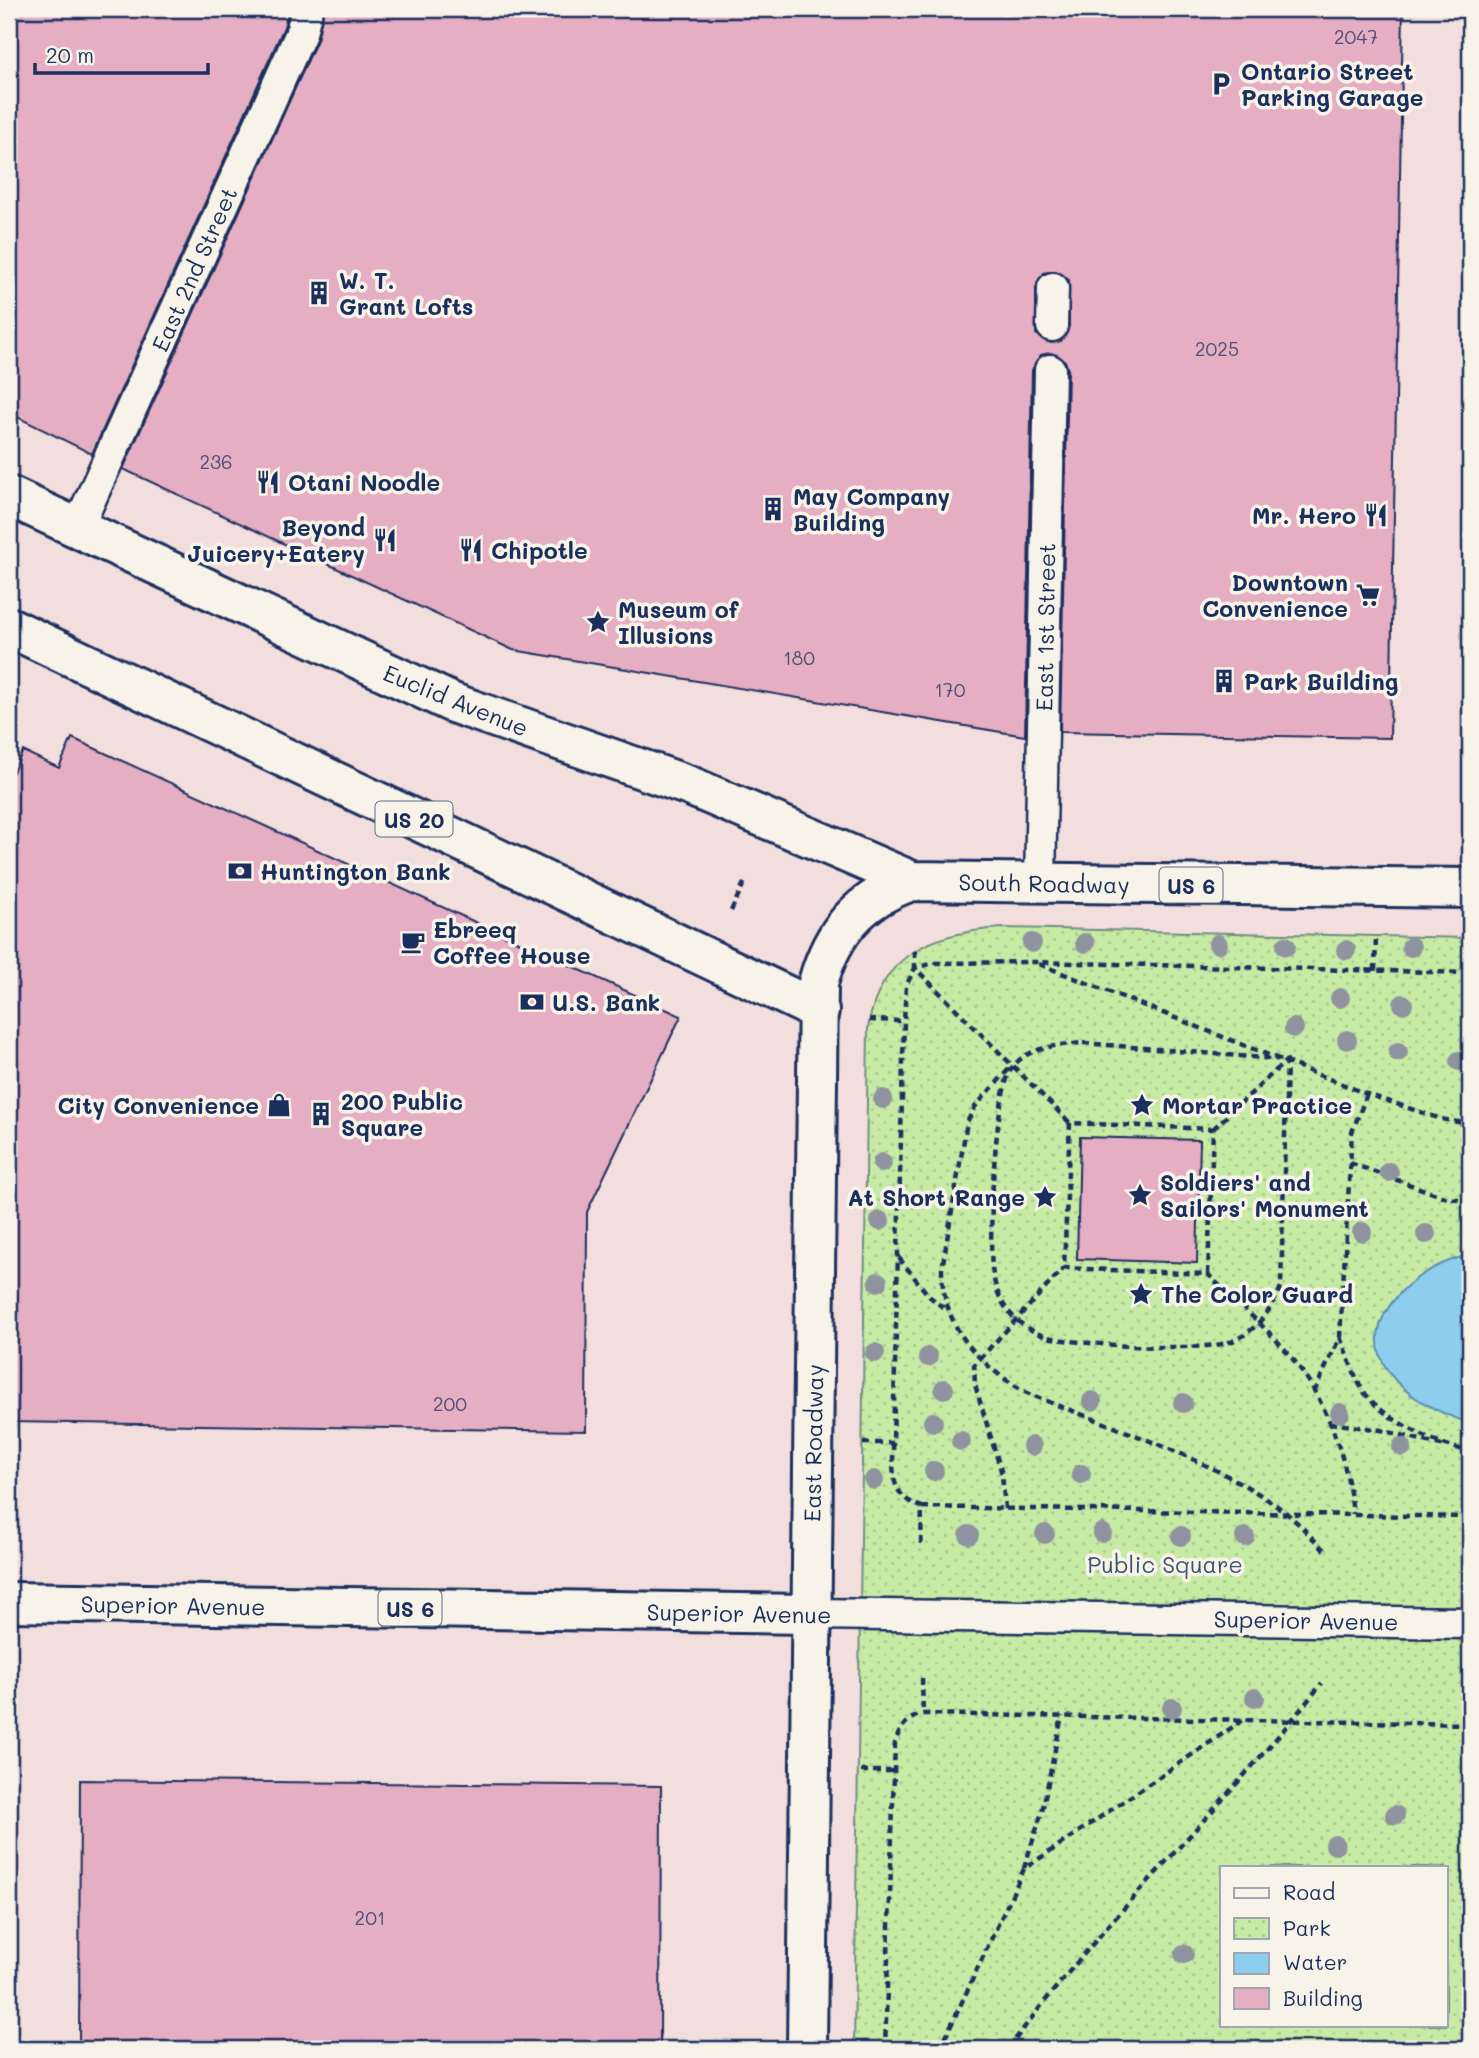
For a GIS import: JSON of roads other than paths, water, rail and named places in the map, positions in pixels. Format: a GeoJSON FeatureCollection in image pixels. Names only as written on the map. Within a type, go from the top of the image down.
{"type":"FeatureCollection","features":[{"type":"Feature","properties":{"kind":"main road","name":"Euclid Avenue"},"geometry":{"type":"LineString","coordinates":[[9,496],[453,703],[690,786],[912,881]]}},
{"type":"Feature","properties":{"kind":"main road","name":"US 20"},"geometry":{"type":"LineString","coordinates":[[9,627],[819,1011]]}},
{"type":"Feature","properties":{"kind":"main road","name":"South Roadway"},"geometry":{"type":"LineString","coordinates":[[912,881],[1470,888]]}},
{"type":"Feature","properties":{"kind":"main road","name":"East Roadway"},"geometry":{"type":"LineString","coordinates":[[807,2049],[818,983],[825,956],[836,936],[872,901],[894,887],[912,881]]}},
{"type":"Feature","properties":{"kind":"main road","name":"Superior Avenue"},"geometry":{"type":"LineString","coordinates":[[9,1602],[812,1614]]}},
{"type":"Feature","properties":{"kind":"lane","name":"East 2nd Street"},"geometry":{"type":"LineString","coordinates":[[77,529],[301,33],[307,9]]}},
{"type":"Feature","properties":{"kind":"lane"},"geometry":{"type":"LineString","coordinates":[[1052,326],[1053,288]]}},
{"type":"Feature","properties":{"kind":"lane","name":"East 1st Street"},"geometry":{"type":"LineString","coordinates":[[1040,884],[1050,370]]}},
{"type":"Feature","properties":{"kind":"lane","name":"Superior Avenue"},"geometry":{"type":"LineString","coordinates":[[812,1614],[1470,1623]]}},
{"type":"Feature","properties":{"kind":"water"},"geometry":{"type":"Polygon","coordinates":[[[1470,1255],[1470,1423],[1447,1415],[1405,1390],[1390,1373],[1380,1355],[1378,1335],[1385,1313],[1403,1290],[1434,1268],[1470,1255]]]}},
{"type":"Feature","properties":{"kind":"place","name":"Ontario Street Parking Garage"},"geometry":{"type":"Point","coordinates":[1221,84]}},
{"type":"Feature","properties":{"kind":"place","name":"W. T. Grant Lofts"},"geometry":{"type":"Point","coordinates":[319,293]}},
{"type":"Feature","properties":{"kind":"place","name":"Otani Noodle"},"geometry":{"type":"Point","coordinates":[268,482]}},
{"type":"Feature","properties":{"kind":"place","name":"May Company Building"},"geometry":{"type":"Point","coordinates":[773,509]}},
{"type":"Feature","properties":{"kind":"place","name":"Mr. Hero"},"geometry":{"type":"Point","coordinates":[1376,515]}},
{"type":"Feature","properties":{"kind":"place","name":"Beyond Juicery+Eatery"},"geometry":{"type":"Point","coordinates":[385,540]}},
{"type":"Feature","properties":{"kind":"place","name":"Chipotle"},"geometry":{"type":"Point","coordinates":[471,550]}},
{"type":"Feature","properties":{"kind":"place","name":"Downtown Convenience"},"geometry":{"type":"Point","coordinates":[1368,595]}},
{"type":"Feature","properties":{"kind":"place","name":"Museum of Illusions"},"geometry":{"type":"Point","coordinates":[598,622]}},
{"type":"Feature","properties":{"kind":"place","name":"Park Building"},"geometry":{"type":"Point","coordinates":[1224,681]}},
{"type":"Feature","properties":{"kind":"place","name":"Huntington Bank"},"geometry":{"type":"Point","coordinates":[240,871]}},
{"type":"Feature","properties":{"kind":"place","name":"Ebreeq Coffee House"},"geometry":{"type":"Point","coordinates":[413,942]}},
{"type":"Feature","properties":{"kind":"place","name":"U.S. Bank"},"geometry":{"type":"Point","coordinates":[532,1002]}},
{"type":"Feature","properties":{"kind":"place","name":"City Convenience"},"geometry":{"type":"Point","coordinates":[279,1105]}},
{"type":"Feature","properties":{"kind":"place","name":"Mortar Practice"},"geometry":{"type":"Point","coordinates":[1142,1105]}},
{"type":"Feature","properties":{"kind":"place","name":"200 Public Square"},"geometry":{"type":"Point","coordinates":[321,1114]}},
{"type":"Feature","properties":{"kind":"place","name":"Soldiers' and Sailors' Monument"},"geometry":{"type":"Point","coordinates":[1140,1195]}},
{"type":"Feature","properties":{"kind":"place","name":"At Short Range"},"geometry":{"type":"Point","coordinates":[1045,1197]}},
{"type":"Feature","properties":{"kind":"place","name":"The Color Guard"},"geometry":{"type":"Point","coordinates":[1141,1294]}},
{"type":"Feature","properties":{"kind":"park label","name":"Public Square"},"geometry":{"type":"Point","coordinates":[1165,1564]}}]}
